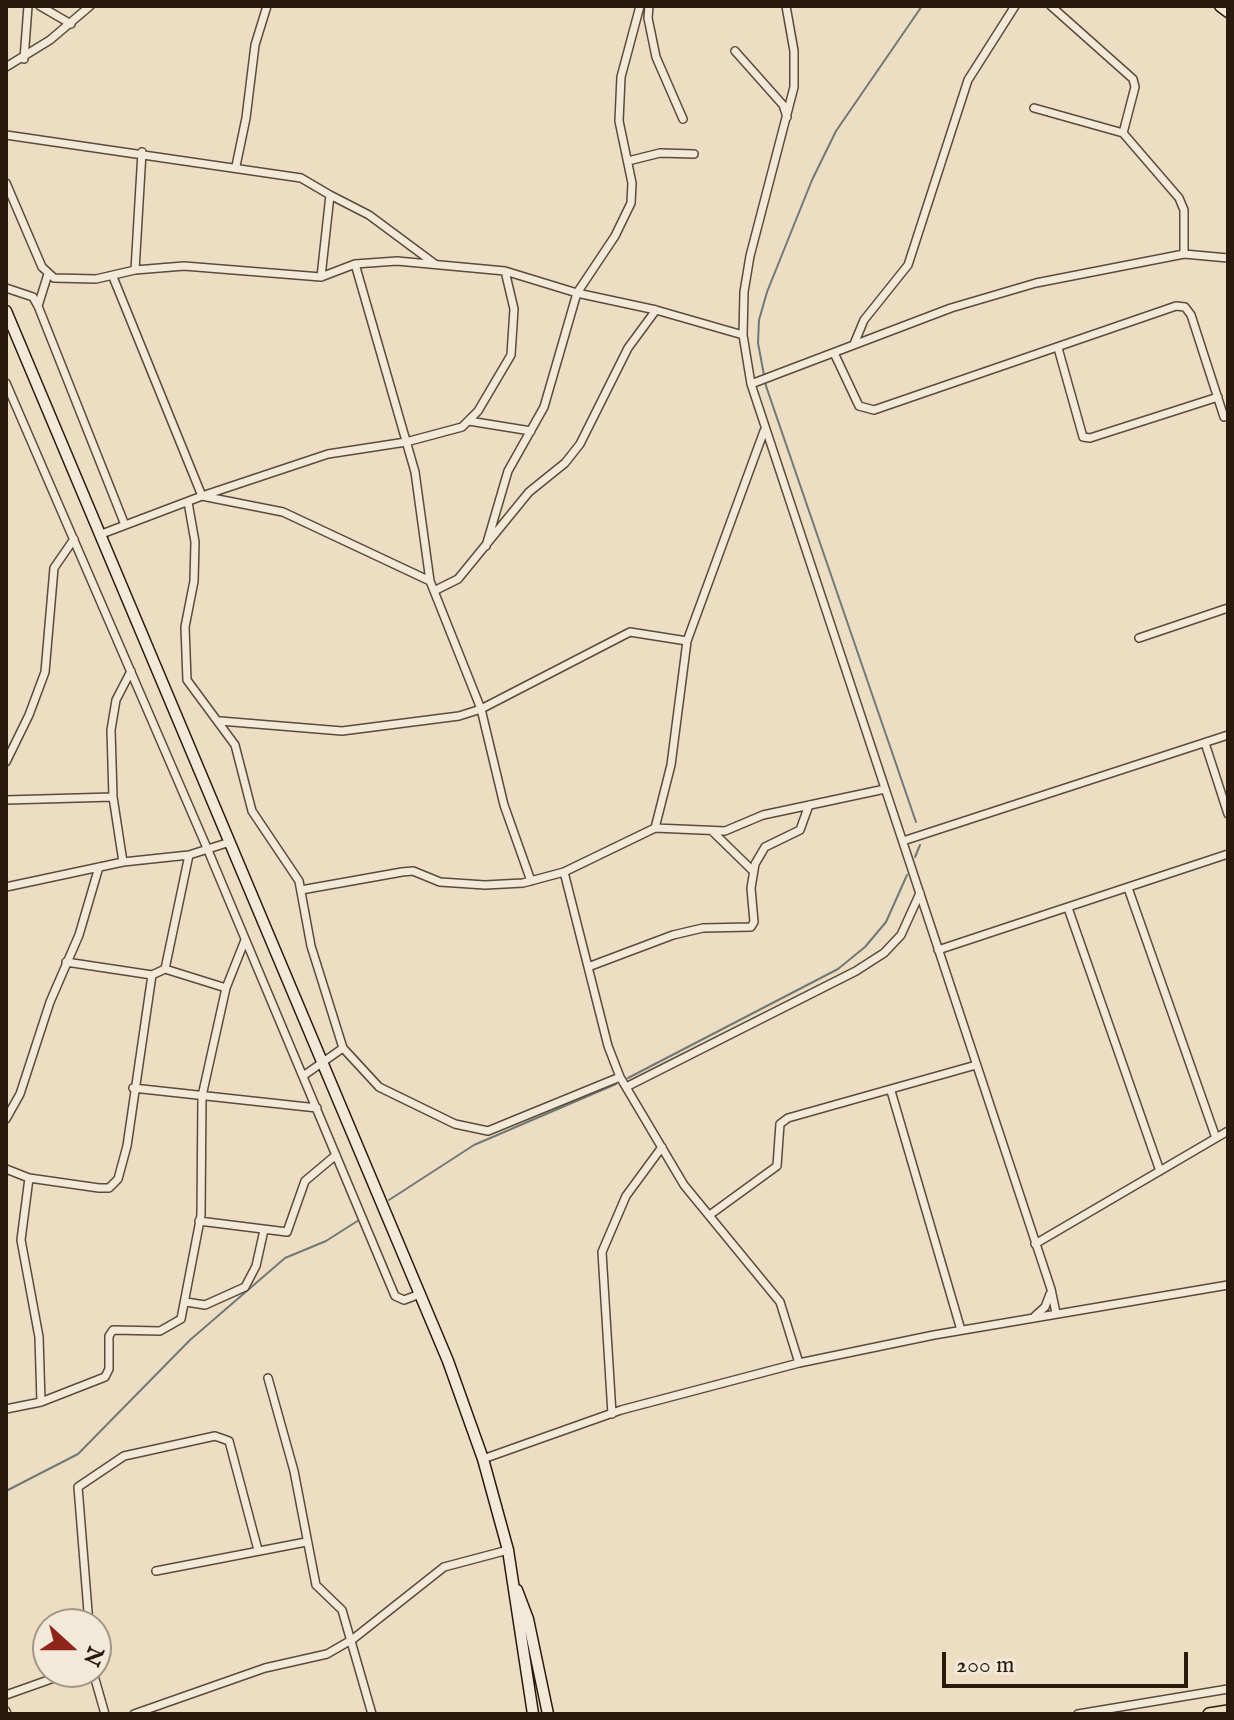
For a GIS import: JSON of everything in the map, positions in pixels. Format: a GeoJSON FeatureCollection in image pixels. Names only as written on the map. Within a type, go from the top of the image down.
{"type":"FeatureCollection","features":[{"type":"Feature","properties":{"kind":"main road"},"geometry":{"type":"LineString","coordinates":[[1220,6],[1228,12]]}},
{"type":"Feature","properties":{"kind":"main road"},"geometry":{"type":"LineString","coordinates":[[6,311],[420,1294],[483,1459],[515,1584],[533,1714]]}},
{"type":"Feature","properties":{"kind":"main road"},"geometry":{"type":"LineString","coordinates":[[515,1584],[528,1619],[548,1714]]}},
{"type":"Feature","properties":{"kind":"main road"},"geometry":{"type":"LineString","coordinates":[[1209,1714],[1228,1711]]}},
{"type":"Feature","properties":{"kind":"street"},"geometry":{"type":"LineString","coordinates":[[24,59],[28,6]]}},
{"type":"Feature","properties":{"kind":"street"},"geometry":{"type":"LineString","coordinates":[[40,6],[71,24]]}},
{"type":"Feature","properties":{"kind":"street"},"geometry":{"type":"LineString","coordinates":[[6,67],[24,59],[90,6]]}},
{"type":"Feature","properties":{"kind":"street"},"geometry":{"type":"LineString","coordinates":[[236,166],[246,118],[255,45],[267,6]]}},
{"type":"Feature","properties":{"kind":"street"},"geometry":{"type":"LineString","coordinates":[[486,546],[508,471],[544,407],[577,293],[615,236],[631,203],[628,161],[619,121],[621,77],[640,6]]}},
{"type":"Feature","properties":{"kind":"street"},"geometry":{"type":"LineString","coordinates":[[649,6],[648,18],[656,57],[683,119]]}},
{"type":"Feature","properties":{"kind":"street"},"geometry":{"type":"LineString","coordinates":[[786,6],[794,51],[794,87],[788,120],[750,256],[744,292],[743,335],[751,384],[1051,1289],[1056,1313]]}},
{"type":"Feature","properties":{"kind":"street"},"geometry":{"type":"LineString","coordinates":[[854,344],[864,320],[908,265],[968,80],[1015,6]]}},
{"type":"Feature","properties":{"kind":"street"},"geometry":{"type":"LineString","coordinates":[[1051,6],[1133,79],[1135,87],[1123,133]]}},
{"type":"Feature","properties":{"kind":"street"},"geometry":{"type":"LineString","coordinates":[[735,51],[783,105],[788,120]]}},
{"type":"Feature","properties":{"kind":"street"},"geometry":{"type":"LineString","coordinates":[[1034,108],[1123,133],[1179,198],[1184,210],[1184,254]]}},
{"type":"Feature","properties":{"kind":"street"},"geometry":{"type":"LineString","coordinates":[[6,135],[142,152],[301,178],[369,215],[435,264]]}},
{"type":"Feature","properties":{"kind":"street"},"geometry":{"type":"LineString","coordinates":[[135,270],[142,152]]}},
{"type":"Feature","properties":{"kind":"street"},"geometry":{"type":"LineString","coordinates":[[628,161],[660,153],[694,154]]}},
{"type":"Feature","properties":{"kind":"street"},"geometry":{"type":"LineString","coordinates":[[6,183],[48,274],[38,306]]}},
{"type":"Feature","properties":{"kind":"street"},"geometry":{"type":"LineString","coordinates":[[321,277],[330,195]]}},
{"type":"Feature","properties":{"kind":"street"},"geometry":{"type":"LineString","coordinates":[[751,384],[951,308],[1036,283],[1184,254],[1228,258]]}},
{"type":"Feature","properties":{"kind":"street"},"geometry":{"type":"LineString","coordinates":[[48,274],[70,280],[184,266],[321,277],[355,264],[397,261],[435,264],[505,271],[577,293],[656,310],[743,335]]}},
{"type":"Feature","properties":{"kind":"street"},"geometry":{"type":"LineString","coordinates":[[355,264],[415,472],[430,581],[481,709],[504,805],[531,881]]}},
{"type":"Feature","properties":{"kind":"street"},"geometry":{"type":"LineString","coordinates":[[99,535],[202,496],[328,454],[406,442],[457,429],[469,421],[511,355],[514,309],[505,271]]}},
{"type":"Feature","properties":{"kind":"street"},"geometry":{"type":"LineString","coordinates":[[113,277],[202,496]]}},
{"type":"Feature","properties":{"kind":"street"},"geometry":{"type":"LineString","coordinates":[[6,288],[33,297],[38,306],[125,525]]}},
{"type":"Feature","properties":{"kind":"street"},"geometry":{"type":"LineString","coordinates":[[834,353],[859,406],[865,411],[1176,306],[1185,307],[1191,315],[1224,417]]}},
{"type":"Feature","properties":{"kind":"street"},"geometry":{"type":"LineString","coordinates":[[434,591],[458,579],[529,492],[565,463],[580,444],[628,348],[656,310]]}},
{"type":"Feature","properties":{"kind":"street"},"geometry":{"type":"LineString","coordinates":[[1058,348],[1083,437],[1090,438],[1218,397]]}},
{"type":"Feature","properties":{"kind":"street"},"geometry":{"type":"LineString","coordinates":[[6,383],[207,848],[395,1296],[404,1300],[420,1294]]}},
{"type":"Feature","properties":{"kind":"street"},"geometry":{"type":"LineString","coordinates":[[469,421],[531,431]]}},
{"type":"Feature","properties":{"kind":"street"},"geometry":{"type":"LineString","coordinates":[[655,828],[671,765],[674,717],[687,641],[765,430]]}},
{"type":"Feature","properties":{"kind":"street"},"geometry":{"type":"LineString","coordinates":[[202,496],[283,512],[430,581]]}},
{"type":"Feature","properties":{"kind":"street"},"geometry":{"type":"LineString","coordinates":[[188,502],[195,542],[194,581],[185,627],[187,680],[235,745],[252,811],[296,875],[311,946],[343,1048],[379,1087],[455,1124],[488,1131],[620,1077]]}},
{"type":"Feature","properties":{"kind":"street"},"geometry":{"type":"LineString","coordinates":[[6,762],[29,715],[45,672],[54,568],[74,539]]}},
{"type":"Feature","properties":{"kind":"street"},"geometry":{"type":"LineString","coordinates":[[1139,638],[1228,608]]}},
{"type":"Feature","properties":{"kind":"street"},"geometry":{"type":"LineString","coordinates":[[220,721],[342,731],[444,718],[481,709],[630,632],[687,641]]}},
{"type":"Feature","properties":{"kind":"street"},"geometry":{"type":"LineString","coordinates":[[123,862],[113,797],[113,716],[116,700],[131,671]]}},
{"type":"Feature","properties":{"kind":"street"},"geometry":{"type":"LineString","coordinates":[[903,841],[1228,735]]}},
{"type":"Feature","properties":{"kind":"street"},"geometry":{"type":"LineString","coordinates":[[1205,743],[1228,814]]}},
{"type":"Feature","properties":{"kind":"street"},"geometry":{"type":"LineString","coordinates":[[301,890],[413,871],[457,884],[531,881],[564,872],[655,828],[696,827],[725,831],[763,815],[885,789]]}},
{"type":"Feature","properties":{"kind":"street"},"geometry":{"type":"LineString","coordinates":[[6,800],[113,797]]}},
{"type":"Feature","properties":{"kind":"street"},"geometry":{"type":"LineString","coordinates":[[588,967],[673,935],[703,928],[751,927],[754,922],[753,871],[765,847],[805,824],[809,805]]}},
{"type":"Feature","properties":{"kind":"street"},"geometry":{"type":"LineString","coordinates":[[712,831],[753,871]]}},
{"type":"Feature","properties":{"kind":"street"},"geometry":{"type":"LineString","coordinates":[[6,887],[123,862],[189,855],[230,842]]}},
{"type":"Feature","properties":{"kind":"street"},"geometry":{"type":"LineString","coordinates":[[938,950],[1228,854]]}},
{"type":"Feature","properties":{"kind":"street"},"geometry":{"type":"LineString","coordinates":[[165,969],[189,855]]}},
{"type":"Feature","properties":{"kind":"street"},"geometry":{"type":"LineString","coordinates":[[6,1119],[20,1094],[66,962],[83,926],[99,867]]}},
{"type":"Feature","properties":{"kind":"street"},"geometry":{"type":"LineString","coordinates":[[564,872],[608,1046],[620,1077],[684,1185],[711,1214],[780,1302],[799,1363]]}},
{"type":"Feature","properties":{"kind":"street"},"geometry":{"type":"LineString","coordinates":[[1128,888],[1216,1138]]}},
{"type":"Feature","properties":{"kind":"street"},"geometry":{"type":"LineString","coordinates":[[626,1087],[875,959],[901,935],[920,893]]}},
{"type":"Feature","properties":{"kind":"street"},"geometry":{"type":"LineString","coordinates":[[1068,908],[1160,1171]]}},
{"type":"Feature","properties":{"kind":"street"},"geometry":{"type":"LineString","coordinates":[[6,1409],[41,1402],[107,1375],[109,1336],[113,1330],[156,1331],[172,1327],[181,1319],[199,1221],[202,1096],[226,988],[245,939]]}},
{"type":"Feature","properties":{"kind":"street"},"geometry":{"type":"LineString","coordinates":[[66,962],[152,975],[165,969],[226,988]]}},
{"type":"Feature","properties":{"kind":"street"},"geometry":{"type":"LineString","coordinates":[[6,1169],[29,1178],[99,1188],[113,1186],[127,1146],[133,1088],[152,975]]}},
{"type":"Feature","properties":{"kind":"street"},"geometry":{"type":"LineString","coordinates":[[303,1076],[343,1048]]}},
{"type":"Feature","properties":{"kind":"street"},"geometry":{"type":"LineString","coordinates":[[711,1214],[777,1166],[780,1124],[788,1118],[976,1065]]}},
{"type":"Feature","properties":{"kind":"street"},"geometry":{"type":"LineString","coordinates":[[133,1088],[317,1108]]}},
{"type":"Feature","properties":{"kind":"street"},"geometry":{"type":"LineString","coordinates":[[891,1091],[961,1330]]}},
{"type":"Feature","properties":{"kind":"street"},"geometry":{"type":"LineString","coordinates":[[1035,1244],[1228,1131]]}},
{"type":"Feature","properties":{"kind":"street"},"geometry":{"type":"LineString","coordinates":[[612,1414],[602,1252],[626,1196],[662,1147]]}},
{"type":"Feature","properties":{"kind":"street"},"geometry":{"type":"LineString","coordinates":[[199,1221],[288,1231],[305,1181],[336,1155]]}},
{"type":"Feature","properties":{"kind":"street"},"geometry":{"type":"LineString","coordinates":[[29,1178],[21,1240],[39,1337],[41,1402]]}},
{"type":"Feature","properties":{"kind":"street"},"geometry":{"type":"LineString","coordinates":[[186,1302],[205,1305],[245,1287],[256,1266],[264,1230]]}},
{"type":"Feature","properties":{"kind":"street"},"geometry":{"type":"LineString","coordinates":[[483,1459],[612,1414],[799,1363],[961,1330],[1228,1285]]}},
{"type":"Feature","properties":{"kind":"street"},"geometry":{"type":"LineString","coordinates":[[1030,1319],[1045,1307],[1051,1289]]}},
{"type":"Feature","properties":{"kind":"street"},"geometry":{"type":"LineString","coordinates":[[268,1378],[294,1471],[316,1585],[342,1610],[353,1639],[372,1714]]}},
{"type":"Feature","properties":{"kind":"street"},"geometry":{"type":"LineString","coordinates":[[88,1608],[78,1487],[83,1480],[124,1456],[215,1436],[229,1441],[258,1550]]}},
{"type":"Feature","properties":{"kind":"street"},"geometry":{"type":"LineString","coordinates":[[156,1571],[306,1542]]}},
{"type":"Feature","properties":{"kind":"street"},"geometry":{"type":"LineString","coordinates":[[134,1714],[265,1668],[327,1654],[353,1639],[444,1567],[508,1550]]}},
{"type":"Feature","properties":{"kind":"street"},"geometry":{"type":"LineString","coordinates":[[6,1695],[32,1686]]}},
{"type":"Feature","properties":{"kind":"street"},"geometry":{"type":"LineString","coordinates":[[98,1688],[105,1714]]}},
{"type":"Feature","properties":{"kind":"street"},"geometry":{"type":"LineString","coordinates":[[1078,1714],[1228,1689]]}},
{"type":"Feature","properties":{"kind":"waterway"},"geometry":{"type":"LineString","coordinates":[[916,822],[766,386],[758,343],[759,320],[767,292],[812,180],[836,131],[922,6]]}},
{"type":"Feature","properties":{"kind":"waterway"},"geometry":{"type":"LineString","coordinates":[[915,857],[920,845]]}},
{"type":"Feature","properties":{"kind":"waterway"},"geometry":{"type":"LineString","coordinates":[[628,1078],[838,969],[865,947],[886,922],[907,875]]}},
{"type":"Feature","properties":{"kind":"waterway"},"geometry":{"type":"LineString","coordinates":[[389,1200],[474,1145],[616,1084]]}},
{"type":"Feature","properties":{"kind":"waterway"},"geometry":{"type":"LineString","coordinates":[[6,1491],[78,1454],[190,1340],[285,1258],[326,1241],[359,1220]]}}]}
